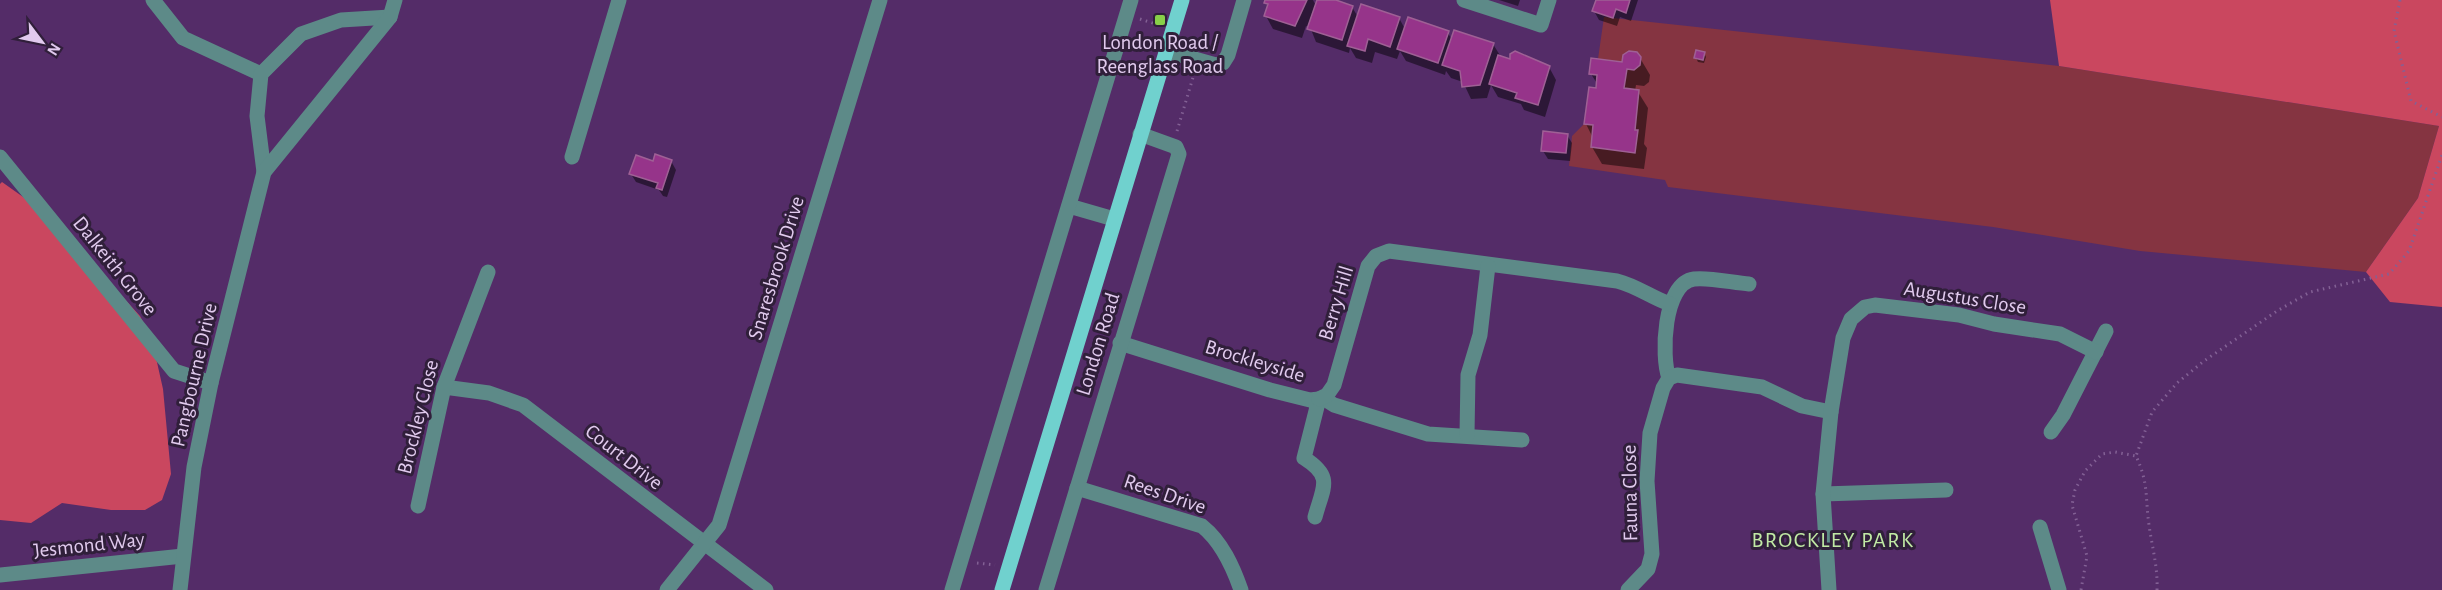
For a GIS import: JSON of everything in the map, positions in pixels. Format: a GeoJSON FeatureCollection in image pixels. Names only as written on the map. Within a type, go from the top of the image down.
{"type":"FeatureCollection","features":[{"type":"Feature","properties":{"kind":"main road","name":"London Road"},"geometry":{"type":"LineString","coordinates":[[1002,590],[1182,0]]}},
{"type":"Feature","properties":{"kind":"street"},"geometry":{"type":"LineString","coordinates":[[153,0],[183,38],[261,74],[301,34],[341,20],[390,16]]}},
{"type":"Feature","properties":{"kind":"street","name":"Pangbourne Drive"},"geometry":{"type":"LineString","coordinates":[[264,172],[390,16],[395,0]]}},
{"type":"Feature","properties":{"kind":"street"},"geometry":{"type":"LineString","coordinates":[[572,157],[619,0]]}},
{"type":"Feature","properties":{"kind":"street","name":"Snaresbrook Drive"},"geometry":{"type":"LineString","coordinates":[[667,590],[719,525],[880,0]]}},
{"type":"Feature","properties":{"kind":"street"},"geometry":{"type":"LineString","coordinates":[[1166,51],[1216,65],[1223,63],[1228,55],[1244,0]]}},
{"type":"Feature","properties":{"kind":"street"},"geometry":{"type":"LineString","coordinates":[[1464,0],[1541,25],[1549,0]]}},
{"type":"Feature","properties":{"kind":"street"},"geometry":{"type":"LineString","coordinates":[[952,590],[1129,7]]}},
{"type":"Feature","properties":{"kind":"street","name":"Pangbourne Drive"},"geometry":{"type":"LineString","coordinates":[[180,590],[194,467],[211,383],[264,172],[258,116],[261,74]]}},
{"type":"Feature","properties":{"kind":"street"},"geometry":{"type":"LineString","coordinates":[[1140,134],[1172,145]]}},
{"type":"Feature","properties":{"kind":"street","name":"London Road"},"geometry":{"type":"LineString","coordinates":[[1046,590],[1179,154],[1176,147],[1172,145]]}},
{"type":"Feature","properties":{"kind":"street","name":"Dalkeith Grove"},"geometry":{"type":"LineString","coordinates":[[0,157],[174,371],[211,383]]}},
{"type":"Feature","properties":{"kind":"street"},"geometry":{"type":"LineString","coordinates":[[1069,206],[1114,219]]}},
{"type":"Feature","properties":{"kind":"street","name":"Berry Hill"},"geometry":{"type":"LineString","coordinates":[[1321,398],[1334,385],[1368,266],[1376,256],[1389,251],[1635,286],[1658,300],[1670,304]]}},
{"type":"Feature","properties":{"kind":"street"},"geometry":{"type":"LineString","coordinates":[[1467,435],[1468,375],[1480,335],[1488,266]]}},
{"type":"Feature","properties":{"kind":"street","name":"Brockley Close"},"geometry":{"type":"LineString","coordinates":[[418,506],[444,387],[488,272]]}},
{"type":"Feature","properties":{"kind":"street"},"geometry":{"type":"LineString","coordinates":[[1749,284],[1694,279],[1680,286],[1670,304],[1664,358],[1669,378],[1677,375],[1762,387],[1802,406],[1831,412],[1823,494],[1829,590]]}},
{"type":"Feature","properties":{"kind":"street","name":"Augustus Close"},"geometry":{"type":"LineString","coordinates":[[1831,412],[1846,327],[1851,319],[1865,307],[1875,305],[1959,315],[2002,326],[2060,334],[2096,351]]}},
{"type":"Feature","properties":{"kind":"street"},"geometry":{"type":"LineString","coordinates":[[2051,432],[2063,415],[2106,331]]}},
{"type":"Feature","properties":{"kind":"street","name":"Brockleyside"},"geometry":{"type":"LineString","coordinates":[[1120,343],[1270,390],[1310,400],[1321,398],[1304,458],[1323,473],[1324,482],[1315,517]]}},
{"type":"Feature","properties":{"kind":"street","name":"Fauna Close"},"geometry":{"type":"LineString","coordinates":[[1628,590],[1648,569],[1652,554],[1647,481],[1650,433],[1663,388],[1669,378]]}},
{"type":"Feature","properties":{"kind":"street","name":"Court Drive"},"geometry":{"type":"LineString","coordinates":[[444,387],[489,393],[523,405],[766,590]]}},
{"type":"Feature","properties":{"kind":"street"},"geometry":{"type":"LineString","coordinates":[[1321,398],[1334,405],[1428,434],[1522,440]]}},
{"type":"Feature","properties":{"kind":"street","name":"Rees Drive"},"geometry":{"type":"LineString","coordinates":[[1077,488],[1203,526],[1218,541],[1242,590]]}},
{"type":"Feature","properties":{"kind":"street"},"geometry":{"type":"LineString","coordinates":[[1823,494],[1946,490]]}},
{"type":"Feature","properties":{"kind":"street"},"geometry":{"type":"LineString","coordinates":[[2040,527],[2059,590]]}},
{"type":"Feature","properties":{"kind":"street","name":"Jesmond Way"},"geometry":{"type":"LineString","coordinates":[[0,575],[183,556]]}},
{"type":"Feature","properties":{"kind":"path"},"geometry":{"type":"LineString","coordinates":[[2400,0],[2394,31],[2411,101],[2442,117]]}},
{"type":"Feature","properties":{"kind":"path"},"geometry":{"type":"LineString","coordinates":[[1129,7],[1173,29]]}},
{"type":"Feature","properties":{"kind":"path"},"geometry":{"type":"LineString","coordinates":[[1172,145],[1198,61]]}},
{"type":"Feature","properties":{"kind":"path"},"geometry":{"type":"LineString","coordinates":[[2157,590],[2158,573],[2149,524],[2145,474],[2136,456],[2152,412],[2177,382],[2277,311],[2310,292],[2389,274],[2409,251],[2442,155]]}},
{"type":"Feature","properties":{"kind":"path"},"geometry":{"type":"LineString","coordinates":[[2081,590],[2086,556],[2072,505],[2075,490],[2085,471],[2102,454],[2115,452],[2136,456]]}},
{"type":"Feature","properties":{"kind":"path"},"geometry":{"type":"LineString","coordinates":[[961,562],[997,565]]}},
{"type":"Feature","properties":{"kind":"shaded area"},"geometry":{"type":"Polygon","coordinates":[[[2050,0],[2442,0],[2442,307],[2390,302],[2366,272],[2418,198],[2439,126],[2059,66],[2050,0]]]}},
{"type":"Feature","properties":{"kind":"shaded area"},"geometry":{"type":"Polygon","coordinates":[[[1604,17],[2059,66],[2439,126],[2418,198],[2366,272],[2140,251],[1993,227],[1668,187],[1665,180],[1569,166],[1572,136],[1584,124],[1593,125],[1591,147],[1635,152],[1639,90],[1624,88],[1627,69],[1634,70],[1640,66],[1641,57],[1637,52],[1629,51],[1623,55],[1622,62],[1598,59],[1604,17]]]}},
{"type":"Feature","properties":{"kind":"shaded area"},"geometry":{"type":"Polygon","coordinates":[[[2,182],[33,204],[80,250],[140,316],[152,340],[163,389],[171,474],[162,500],[145,510],[111,510],[62,503],[31,523],[0,520],[0,184],[2,182]]]}},
{"type":"Feature","properties":{"kind":"building"},"geometry":{"type":"Polygon","coordinates":[[[1265,0],[1307,0],[1295,26],[1264,16],[1268,4],[1264,3],[1265,0]]]}},
{"type":"Feature","properties":{"kind":"building"},"geometry":{"type":"Polygon","coordinates":[[[1317,0],[1336,0],[1353,6],[1342,40],[1307,29],[1317,0]]]}},
{"type":"Feature","properties":{"kind":"building"},"geometry":{"type":"Polygon","coordinates":[[[1596,0],[1630,0],[1626,13],[1616,9],[1613,18],[1592,11],[1596,0]]]}},
{"type":"Feature","properties":{"kind":"building"},"geometry":{"type":"Polygon","coordinates":[[[1361,4],[1400,17],[1390,47],[1368,39],[1365,51],[1347,46],[1361,4]]]}},
{"type":"Feature","properties":{"kind":"building"},"geometry":{"type":"Polygon","coordinates":[[[1408,17],[1449,31],[1438,63],[1397,49],[1408,17]]]}},
{"type":"Feature","properties":{"kind":"building"},"geometry":{"type":"Polygon","coordinates":[[[1454,30],[1494,43],[1480,85],[1462,87],[1460,71],[1442,65],[1454,30]]]}},
{"type":"Feature","properties":{"kind":"building"},"geometry":{"type":"Polygon","coordinates":[[[1696,50],[1705,52],[1703,60],[1694,58],[1696,50]]]}},
{"type":"Feature","properties":{"kind":"building"},"geometry":{"type":"Polygon","coordinates":[[[1515,51],[1550,66],[1538,105],[1515,98],[1517,93],[1489,84],[1498,55],[1510,59],[1510,54],[1515,51]]]}},
{"type":"Feature","properties":{"kind":"building"},"geometry":{"type":"Polygon","coordinates":[[[1629,51],[1637,52],[1641,57],[1640,65],[1634,70],[1627,69],[1624,88],[1639,90],[1635,153],[1591,147],[1593,125],[1584,124],[1589,87],[1596,88],[1597,75],[1589,74],[1591,58],[1622,62],[1623,55],[1629,51]]]}},
{"type":"Feature","properties":{"kind":"building"},"geometry":{"type":"Polygon","coordinates":[[[1543,131],[1568,134],[1566,153],[1541,151],[1543,131]]]}},
{"type":"Feature","properties":{"kind":"building"},"geometry":{"type":"Polygon","coordinates":[[[655,154],[672,160],[662,190],[656,188],[658,183],[629,174],[636,155],[653,161],[655,154]]]}},
{"type":"Feature","properties":{"kind":"place","name":"London Road / Reenglass Road"},"geometry":{"type":"Point","coordinates":[1160,20]}},
{"type":"Feature","properties":{"kind":"district","name":"BROCKLEY PARK"},"geometry":{"type":"Point","coordinates":[1833,540]}}]}
